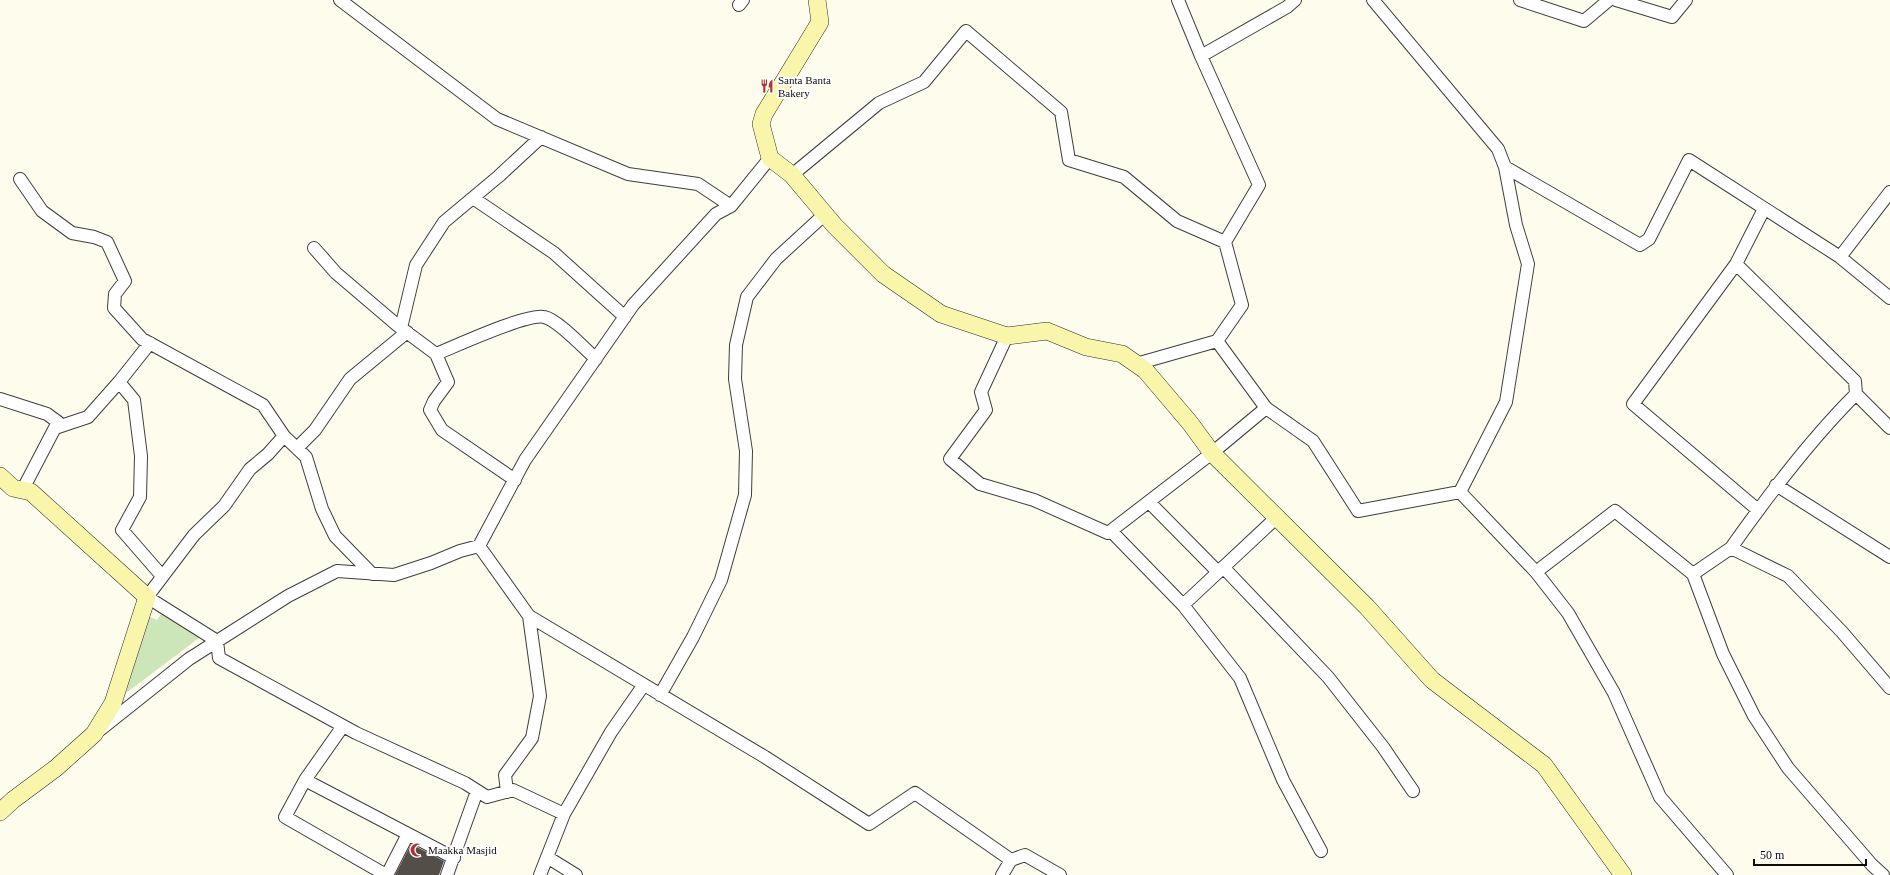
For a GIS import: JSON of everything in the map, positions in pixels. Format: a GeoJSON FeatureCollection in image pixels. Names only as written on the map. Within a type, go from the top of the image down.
{"type":"FeatureCollection","features":[{"type":"Feature","properties":{"kind":"street"},"geometry":{"type":"LineString","coordinates":[[340,0],[497,119],[628,174],[698,184],[731,206]]}},
{"type":"Feature","properties":{"kind":"street"},"geometry":{"type":"LineString","coordinates":[[817,0],[820,22],[764,114],[761,124],[770,158],[792,175],[825,214],[883,274],[941,314],[1007,336],[1047,330],[1086,347],[1122,354],[1145,370],[1190,424],[1212,454],[1367,607],[1432,680],[1544,765],[1623,875]]}},
{"type":"Feature","properties":{"kind":"street"},"geometry":{"type":"LineString","coordinates":[[1136,364],[1217,342],[1242,305],[1225,242],[1259,185],[1201,56],[1178,0]]}},
{"type":"Feature","properties":{"kind":"street"},"geometry":{"type":"LineString","coordinates":[[1201,56],[1287,7],[1295,0]]}},
{"type":"Feature","properties":{"kind":"street"},"geometry":{"type":"LineString","coordinates":[[1373,0],[1498,149],[1505,167],[1516,225],[1528,264],[1506,402],[1460,492]]}},
{"type":"Feature","properties":{"kind":"street"},"geometry":{"type":"LineString","coordinates":[[1520,0],[1584,21],[1609,0]]}},
{"type":"Feature","properties":{"kind":"street"},"geometry":{"type":"LineString","coordinates":[[1616,0],[1672,17],[1686,0]]}},
{"type":"Feature","properties":{"kind":"street"},"geometry":{"type":"LineString","coordinates":[[792,175],[879,103],[924,82],[966,32],[1061,112],[1069,160],[1124,177],[1178,221],[1225,242]]}},
{"type":"Feature","properties":{"kind":"street"},"geometry":{"type":"LineString","coordinates":[[297,448],[315,430],[350,379],[404,330],[416,265],[444,222],[474,198],[541,138]]}},
{"type":"Feature","properties":{"kind":"street"},"geometry":{"type":"LineString","coordinates":[[0,812],[13,800],[56,768],[94,734],[189,660],[288,596],[337,571],[394,575],[431,563],[460,551],[479,546],[525,460],[634,305],[716,214],[731,206],[770,158]]}},
{"type":"Feature","properties":{"kind":"street"},"geometry":{"type":"LineString","coordinates":[[1505,167],[1640,245],[1649,239],[1689,160],[1840,257],[1890,298]]}},
{"type":"Feature","properties":{"kind":"street"},"geometry":{"type":"LineString","coordinates":[[20,179],[42,211],[72,233],[94,237],[107,242],[125,281],[115,294],[114,308],[142,339],[263,405],[284,436],[306,457],[322,509],[335,536],[372,574]]}},
{"type":"Feature","properties":{"kind":"street"},"geometry":{"type":"LineString","coordinates":[[1840,257],[1890,192]]}},
{"type":"Feature","properties":{"kind":"street"},"geometry":{"type":"LineString","coordinates":[[474,198],[554,253],[625,317]]}},
{"type":"Feature","properties":{"kind":"street"},"geometry":{"type":"LineString","coordinates":[[1758,510],[1633,404],[1736,264],[1764,208]]}},
{"type":"Feature","properties":{"kind":"street"},"geometry":{"type":"LineString","coordinates":[[660,695],[694,637],[721,580],[745,495],[746,451],[735,379],[736,345],[747,297],[776,259],[825,214]]}},
{"type":"Feature","properties":{"kind":"street"},"geometry":{"type":"LineString","coordinates":[[314,248],[336,272],[404,330],[436,354],[448,382],[434,401],[430,410],[442,430],[515,480]]}},
{"type":"Feature","properties":{"kind":"street"},"geometry":{"type":"LineString","coordinates":[[1736,264],[1855,381],[1856,394],[1890,428]]}},
{"type":"Feature","properties":{"kind":"street"},"geometry":{"type":"LineString","coordinates":[[436,354],[524,318],[544,316],[558,324],[596,359]]}},
{"type":"Feature","properties":{"kind":"street"},"geometry":{"type":"LineString","coordinates":[[1007,336],[981,392],[986,410],[950,459],[980,484],[1034,500],[1108,533],[1212,454],[1266,408]]}},
{"type":"Feature","properties":{"kind":"street"},"geometry":{"type":"LineString","coordinates":[[1217,342],[1266,408],[1313,441],[1358,511],[1460,492]]}},
{"type":"Feature","properties":{"kind":"street"},"geometry":{"type":"LineString","coordinates":[[55,428],[88,417],[150,344]]}},
{"type":"Feature","properties":{"kind":"street"},"geometry":{"type":"LineString","coordinates":[[119,382],[134,400],[141,456],[140,497],[122,530],[162,576]]}},
{"type":"Feature","properties":{"kind":"street"},"geometry":{"type":"LineString","coordinates":[[1693,574],[1731,548],[1776,485],[1835,414],[1856,394]]}},
{"type":"Feature","properties":{"kind":"street"},"geometry":{"type":"LineString","coordinates":[[0,399],[47,414],[58,422],[23,489],[13,488]]}},
{"type":"Feature","properties":{"kind":"street"},"geometry":{"type":"LineString","coordinates":[[94,734],[113,703],[147,597],[194,535],[224,506],[250,469],[268,454],[284,436]]}},
{"type":"Feature","properties":{"kind":"street"},"geometry":{"type":"LineString","coordinates":[[0,476],[13,488],[31,492],[147,597],[217,641]]}},
{"type":"Feature","properties":{"kind":"street"},"geometry":{"type":"LineString","coordinates":[[1776,485],[1890,557]]}},
{"type":"Feature","properties":{"kind":"street"},"geometry":{"type":"LineString","coordinates":[[1460,492],[1536,572],[1568,614],[1614,693],[1660,797],[1727,875]]}},
{"type":"Feature","properties":{"kind":"street"},"geometry":{"type":"LineString","coordinates":[[1149,502],[1220,569],[1328,677],[1383,747],[1414,791]]}},
{"type":"Feature","properties":{"kind":"street"},"geometry":{"type":"LineString","coordinates":[[1536,572],[1615,511],[1693,574],[1723,654],[1754,716],[1788,768],[1872,865],[1883,875]]}},
{"type":"Feature","properties":{"kind":"street"},"geometry":{"type":"LineString","coordinates":[[1183,605],[1277,517]]}},
{"type":"Feature","properties":{"kind":"street"},"geometry":{"type":"LineString","coordinates":[[1111,531],[1183,605],[1240,678],[1283,780],[1322,851]]}},
{"type":"Feature","properties":{"kind":"street"},"geometry":{"type":"LineString","coordinates":[[479,546],[529,616],[643,686],[765,756],[869,824],[915,793],[1011,860]]}},
{"type":"Feature","properties":{"kind":"street"},"geometry":{"type":"LineString","coordinates":[[1731,548],[1788,576],[1842,632],[1890,688]]}},
{"type":"Feature","properties":{"kind":"street"},"geometry":{"type":"LineString","coordinates":[[507,792],[505,775],[532,738],[540,696],[529,616]]}},
{"type":"Feature","properties":{"kind":"street"},"geometry":{"type":"LineString","coordinates":[[217,641],[219,658],[343,726],[465,783],[487,797],[513,790],[564,814]]}},
{"type":"Feature","properties":{"kind":"street"},"geometry":{"type":"LineString","coordinates":[[540,875],[564,814],[611,732],[643,686]]}},
{"type":"Feature","properties":{"kind":"street"},"geometry":{"type":"LineString","coordinates":[[343,726],[306,780],[285,817],[387,875],[408,834]]}},
{"type":"Feature","properties":{"kind":"street"},"geometry":{"type":"LineString","coordinates":[[306,780],[454,858]]}},
{"type":"Feature","properties":{"kind":"street"},"geometry":{"type":"LineString","coordinates":[[447,875],[476,791]]}},
{"type":"Feature","properties":{"kind":"street"},"geometry":{"type":"LineString","coordinates":[[1002,875],[1011,860],[1025,855],[1060,875]]}},
{"type":"Feature","properties":{"kind":"street"},"geometry":{"type":"LineString","coordinates":[[547,857],[576,875]]}},
{"type":"Feature","properties":{"kind":"green space"},"geometry":{"type":"Polygon","coordinates":[[[163,611],[199,638],[126,693],[148,616],[157,620],[163,611]]]}},
{"type":"Feature","properties":{"kind":"building","name":"Maakka Masjid"},"geometry":{"type":"Polygon","coordinates":[[[411,844],[444,861],[439,875],[395,875],[411,844]]]}},
{"type":"Feature","properties":{"kind":"place","name":"Santa Banta Bakery"},"geometry":{"type":"Point","coordinates":[767,86]}},
{"type":"Feature","properties":{"kind":"place","name":"Maakka Masjid"},"geometry":{"type":"Point","coordinates":[417,850]}}]}
